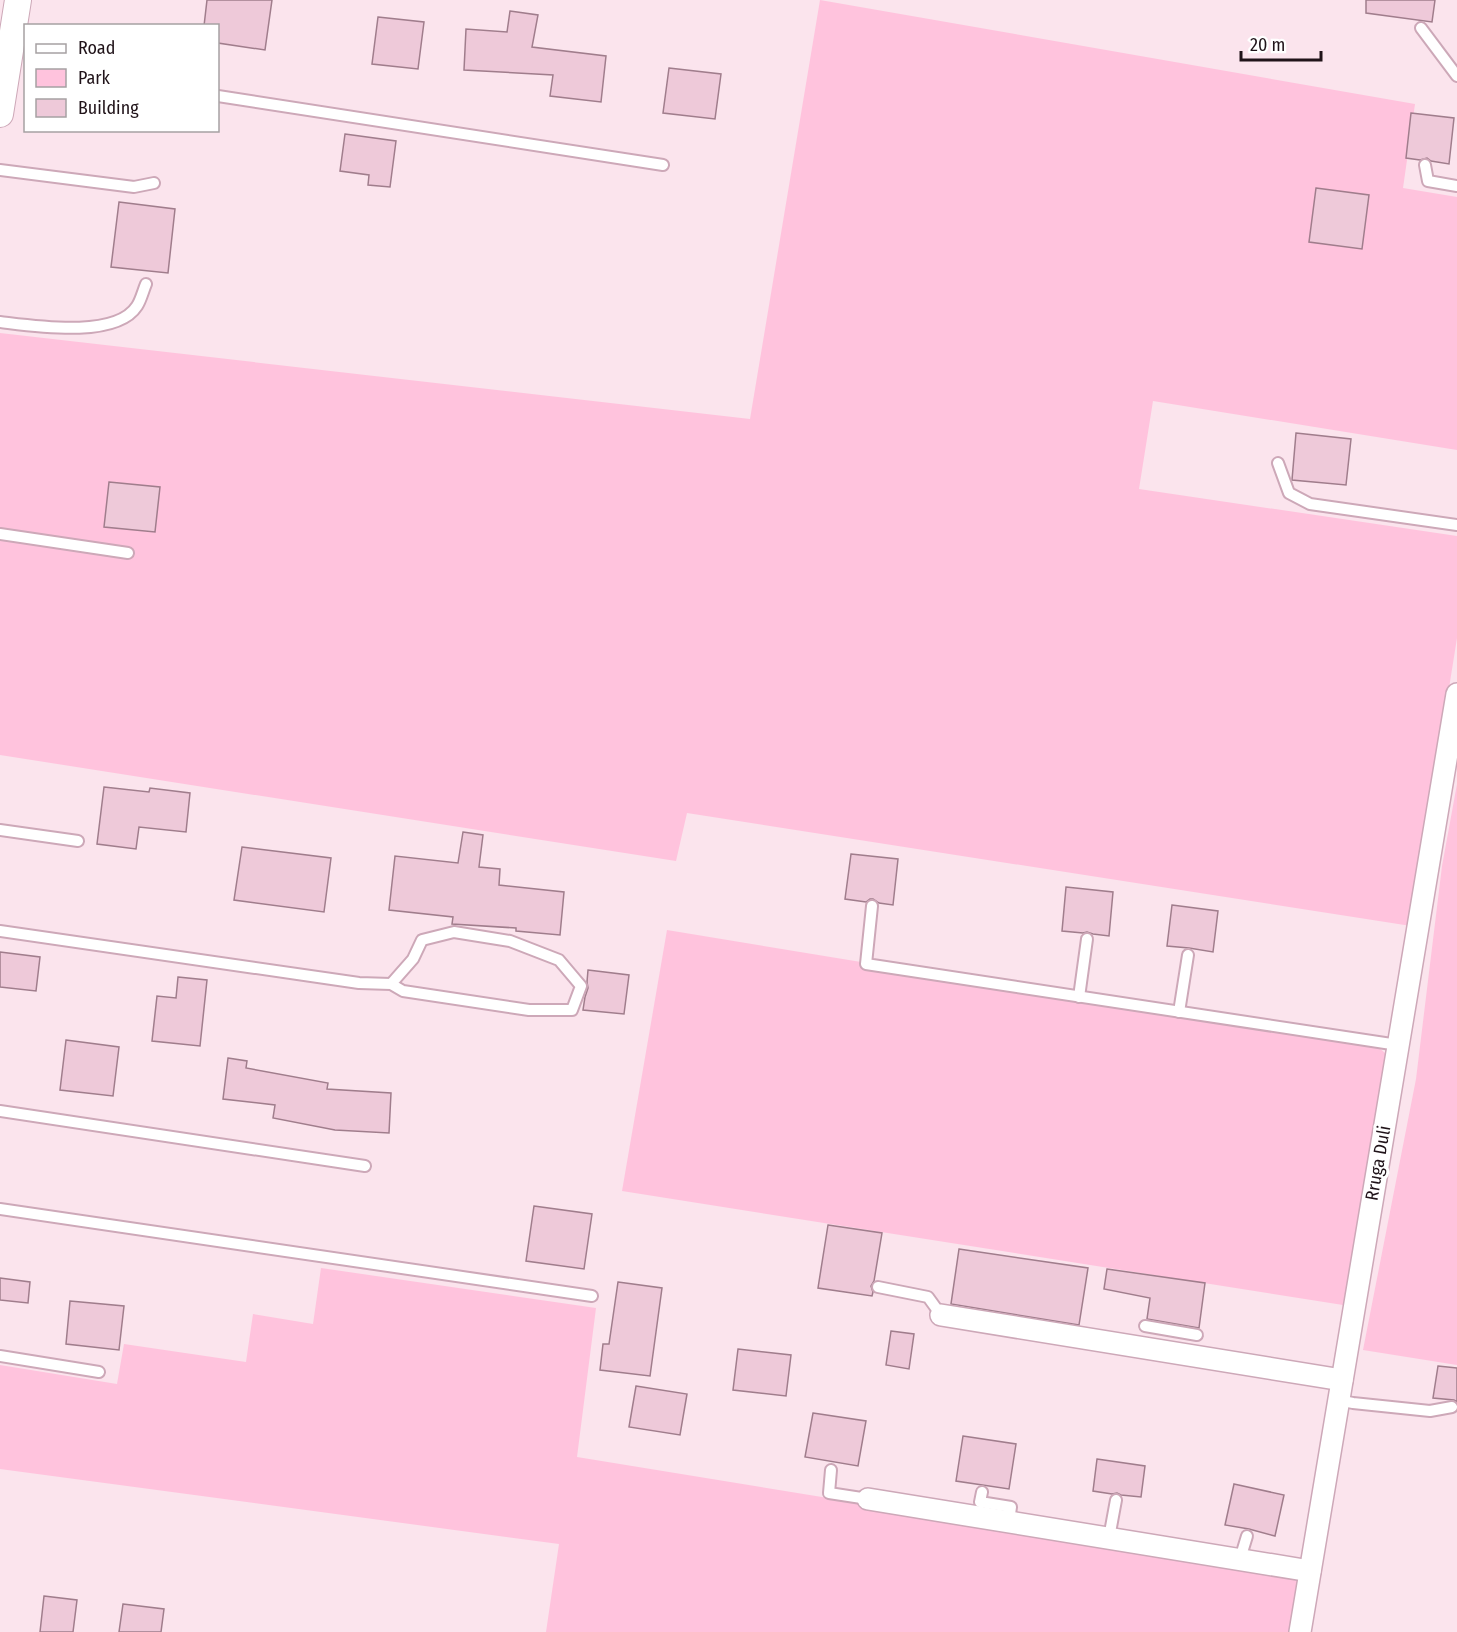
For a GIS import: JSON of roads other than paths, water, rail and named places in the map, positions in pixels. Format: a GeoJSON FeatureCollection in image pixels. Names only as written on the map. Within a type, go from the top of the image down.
{"type":"FeatureCollection","features":[{"type":"Feature","properties":{"kind":"street"},"geometry":{"type":"LineString","coordinates":[[0,114],[12,65],[14,4]]}},
{"type":"Feature","properties":{"kind":"street","name":"Rruga Duli"},"geometry":{"type":"LineString","coordinates":[[1300,1632],[1457,694]]}},
{"type":"Feature","properties":{"kind":"street"},"geometry":{"type":"LineString","coordinates":[[941,1315],[1166,1352],[1340,1390]]}},
{"type":"Feature","properties":{"kind":"street"},"geometry":{"type":"LineString","coordinates":[[868,1499],[1310,1571]]}},
{"type":"Feature","properties":{"kind":"lane"},"geometry":{"type":"LineString","coordinates":[[1421,28],[1457,76]]}},
{"type":"Feature","properties":{"kind":"lane"},"geometry":{"type":"LineString","coordinates":[[219,96],[663,165]]}},
{"type":"Feature","properties":{"kind":"lane"},"geometry":{"type":"LineString","coordinates":[[1425,165],[1428,181],[1457,186]]}},
{"type":"Feature","properties":{"kind":"lane"},"geometry":{"type":"LineString","coordinates":[[0,170],[134,187],[154,183]]}},
{"type":"Feature","properties":{"kind":"lane"},"geometry":{"type":"LineString","coordinates":[[0,322],[51,327],[96,327],[123,319],[137,307],[146,284]]}},
{"type":"Feature","properties":{"kind":"lane"},"geometry":{"type":"LineString","coordinates":[[1278,463],[1289,493],[1310,504],[1457,525]]}},
{"type":"Feature","properties":{"kind":"lane"},"geometry":{"type":"LineString","coordinates":[[0,534],[128,553]]}},
{"type":"Feature","properties":{"kind":"lane"},"geometry":{"type":"LineString","coordinates":[[0,830],[78,841]]}},
{"type":"Feature","properties":{"kind":"lane"},"geometry":{"type":"LineString","coordinates":[[872,906],[866,964],[1398,1045]]}},
{"type":"Feature","properties":{"kind":"lane"},"geometry":{"type":"LineString","coordinates":[[0,931],[359,983],[391,984],[403,991],[529,1010],[573,1010],[581,986],[559,960],[510,941],[454,932],[422,940],[413,959],[391,984]]}},
{"type":"Feature","properties":{"kind":"lane"},"geometry":{"type":"LineString","coordinates":[[1079,997],[1088,939]]}},
{"type":"Feature","properties":{"kind":"lane"},"geometry":{"type":"LineString","coordinates":[[1179,1012],[1188,955]]}},
{"type":"Feature","properties":{"kind":"lane"},"geometry":{"type":"LineString","coordinates":[[0,1111],[365,1166]]}},
{"type":"Feature","properties":{"kind":"lane"},"geometry":{"type":"LineString","coordinates":[[0,1209],[592,1296]]}},
{"type":"Feature","properties":{"kind":"lane"},"geometry":{"type":"LineString","coordinates":[[878,1287],[928,1297],[941,1315]]}},
{"type":"Feature","properties":{"kind":"lane"},"geometry":{"type":"LineString","coordinates":[[1145,1326],[1197,1335]]}},
{"type":"Feature","properties":{"kind":"lane"},"geometry":{"type":"LineString","coordinates":[[1166,1352],[1169,1330]]}},
{"type":"Feature","properties":{"kind":"lane"},"geometry":{"type":"LineString","coordinates":[[0,1356],[99,1372]]}},
{"type":"Feature","properties":{"kind":"lane"},"geometry":{"type":"LineString","coordinates":[[1340,1390],[1353,1403],[1431,1411],[1452,1407]]}},
{"type":"Feature","properties":{"kind":"lane"},"geometry":{"type":"LineString","coordinates":[[831,1470],[829,1493],[868,1499]]}},
{"type":"Feature","properties":{"kind":"lane"},"geometry":{"type":"LineString","coordinates":[[982,1492],[980,1502],[1011,1507],[1009,1521]]}},
{"type":"Feature","properties":{"kind":"lane"},"geometry":{"type":"LineString","coordinates":[[1109,1538],[1116,1500]]}},
{"type":"Feature","properties":{"kind":"lane"},"geometry":{"type":"LineString","coordinates":[[1240,1559],[1247,1536]]}}]}
